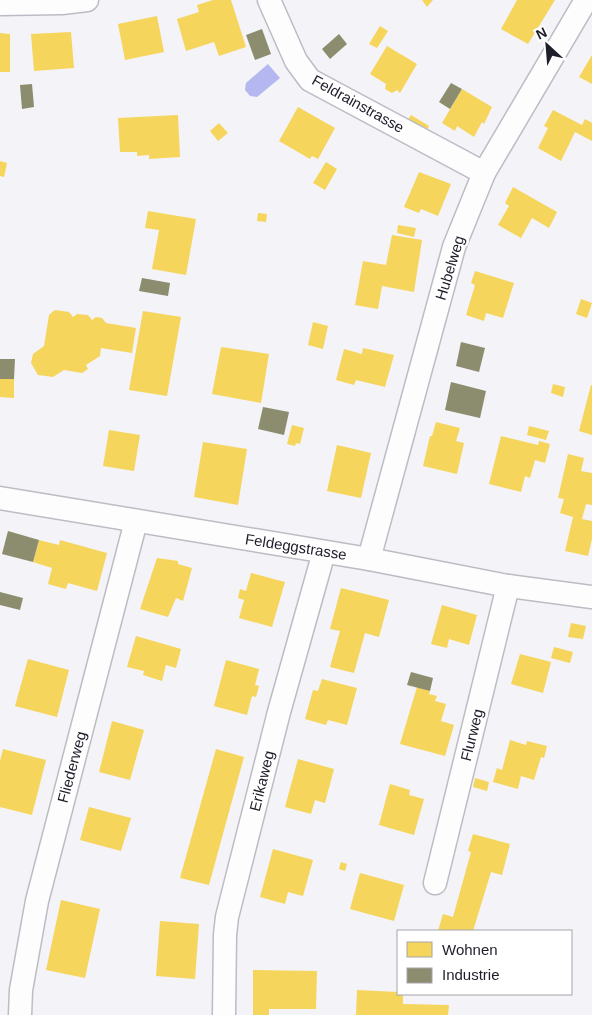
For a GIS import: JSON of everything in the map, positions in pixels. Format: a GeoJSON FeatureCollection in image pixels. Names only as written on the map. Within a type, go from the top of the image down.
{"type":"FeatureCollection","features":[{"type":"Feature","properties":{"kind":"street"},"geometry":{"type":"LineString","coordinates":[[0,4],[62,3],[87,0]]}},
{"type":"Feature","properties":{"kind":"street","name":"Feldrainstrasse"},"geometry":{"type":"LineString","coordinates":[[269,0],[296,61],[310,80],[484,173]]}},
{"type":"Feature","properties":{"kind":"street","name":"Hubelweg"},"geometry":{"type":"LineString","coordinates":[[369,559],[454,247],[484,173],[586,0]]}},
{"type":"Feature","properties":{"kind":"street","name":"Feldeggstrasse"},"geometry":{"type":"LineString","coordinates":[[0,498],[369,559],[508,586],[592,597]]}},
{"type":"Feature","properties":{"kind":"street","name":"Fliederweg"},"geometry":{"type":"LineString","coordinates":[[20,1015],[20,990],[37,901],[136,521]]}},
{"type":"Feature","properties":{"kind":"street","name":"Erikaweg"},"geometry":{"type":"LineString","coordinates":[[224,1015],[227,917],[279,712],[324,552]]}},
{"type":"Feature","properties":{"kind":"street","name":"Flurweg"},"geometry":{"type":"LineString","coordinates":[[435,883],[508,586]]}},
{"type":"Feature","properties":{"kind":"water"},"geometry":{"type":"Polygon","coordinates":[[[268,64],[280,78],[257,97],[250,96],[245,90],[246,83],[268,64]]]}},
{"type":"Feature","properties":{"kind":"building: Wohnen"},"geometry":{"type":"Polygon","coordinates":[[[213,0],[231,0],[246,47],[219,56],[214,42],[186,51],[177,19],[199,12],[197,5],[213,0]]]}},
{"type":"Feature","properties":{"kind":"building: Wohnen"},"geometry":{"type":"Polygon","coordinates":[[[422,0],[433,0],[427,7],[422,0]]]}},
{"type":"Feature","properties":{"kind":"building: Wohnen"},"geometry":{"type":"Polygon","coordinates":[[[517,0],[555,0],[528,44],[501,29],[517,0]]]}},
{"type":"Feature","properties":{"kind":"building: Wohnen"},"geometry":{"type":"Polygon","coordinates":[[[157,16],[164,52],[125,60],[118,24],[157,16]]]}},
{"type":"Feature","properties":{"kind":"building: Wohnen"},"geometry":{"type":"Polygon","coordinates":[[[380,26],[388,31],[377,48],[369,44],[380,26]]]}},
{"type":"Feature","properties":{"kind":"building: Wohnen"},"geometry":{"type":"Polygon","coordinates":[[[71,32],[74,68],[34,71],[31,34],[71,32]]]}},
{"type":"Feature","properties":{"kind":"building: Wohnen"},"geometry":{"type":"Polygon","coordinates":[[[0,33],[10,34],[10,72],[0,72],[0,33]]]}},
{"type":"Feature","properties":{"kind":"building: Wohnen"},"geometry":{"type":"Polygon","coordinates":[[[387,46],[417,64],[400,93],[397,90],[392,93],[385,89],[386,84],[370,74],[387,46]]]}},
{"type":"Feature","properties":{"kind":"building: Wohnen"},"geometry":{"type":"Polygon","coordinates":[[[592,55],[592,84],[579,77],[592,55]]]}},
{"type":"Feature","properties":{"kind":"building: Wohnen"},"geometry":{"type":"Polygon","coordinates":[[[462,89],[492,107],[484,124],[482,122],[474,137],[457,126],[455,131],[442,123],[462,89]]]}},
{"type":"Feature","properties":{"kind":"building: Wohnen"},"geometry":{"type":"Polygon","coordinates":[[[298,107],[335,128],[318,159],[312,156],[310,159],[279,141],[298,107]]]}},
{"type":"Feature","properties":{"kind":"building: Wohnen"},"geometry":{"type":"Polygon","coordinates":[[[553,110],[582,125],[585,119],[592,123],[592,141],[575,132],[561,161],[538,148],[548,128],[544,126],[553,110]]]}},
{"type":"Feature","properties":{"kind":"building: Wohnen"},"geometry":{"type":"Polygon","coordinates":[[[178,115],[180,157],[149,159],[149,155],[137,156],[137,152],[120,152],[118,118],[178,115]]]}},
{"type":"Feature","properties":{"kind":"building: Wohnen"},"geometry":{"type":"Polygon","coordinates":[[[411,115],[429,126],[424,136],[405,124],[411,115]]]}},
{"type":"Feature","properties":{"kind":"building: Wohnen"},"geometry":{"type":"Polygon","coordinates":[[[219,123],[228,133],[218,141],[210,131],[219,123]]]}},
{"type":"Feature","properties":{"kind":"building: Wohnen"},"geometry":{"type":"Polygon","coordinates":[[[0,161],[7,163],[4,177],[0,176],[0,161]]]}},
{"type":"Feature","properties":{"kind":"building: Wohnen"},"geometry":{"type":"Polygon","coordinates":[[[326,162],[337,169],[325,190],[313,183],[326,162]]]}},
{"type":"Feature","properties":{"kind":"building: Wohnen"},"geometry":{"type":"Polygon","coordinates":[[[419,172],[451,184],[438,216],[421,209],[419,213],[404,207],[419,172]]]}},
{"type":"Feature","properties":{"kind":"building: Wohnen"},"geometry":{"type":"Polygon","coordinates":[[[513,187],[557,212],[549,228],[532,218],[521,238],[498,225],[509,206],[505,203],[513,187]]]}},
{"type":"Feature","properties":{"kind":"building: Wohnen"},"geometry":{"type":"Polygon","coordinates":[[[148,211],[196,219],[186,275],[152,269],[159,230],[145,228],[148,211]]]}},
{"type":"Feature","properties":{"kind":"building: Wohnen"},"geometry":{"type":"Polygon","coordinates":[[[258,213],[267,214],[266,222],[257,221],[258,213]]]}},
{"type":"Feature","properties":{"kind":"building: Wohnen"},"geometry":{"type":"Polygon","coordinates":[[[398,225],[416,228],[414,237],[397,233],[398,225]]]}},
{"type":"Feature","properties":{"kind":"building: Wohnen"},"geometry":{"type":"Polygon","coordinates":[[[392,235],[422,240],[414,292],[382,286],[378,309],[355,305],[363,261],[386,265],[392,235]]]}},
{"type":"Feature","properties":{"kind":"building: Wohnen"},"geometry":{"type":"Polygon","coordinates":[[[475,271],[514,283],[503,318],[486,313],[484,321],[466,315],[475,285],[471,283],[475,271]]]}},
{"type":"Feature","properties":{"kind":"building: Wohnen"},"geometry":{"type":"Polygon","coordinates":[[[581,299],[592,303],[587,318],[576,314],[581,299]]]}},
{"type":"Feature","properties":{"kind":"building: Wohnen"},"geometry":{"type":"Polygon","coordinates":[[[55,310],[69,312],[73,317],[77,314],[88,315],[92,320],[96,317],[102,318],[106,323],[136,328],[132,353],[101,348],[100,356],[86,365],[88,369],[82,373],[64,370],[53,377],[38,375],[31,363],[33,354],[44,346],[49,315],[55,310]]]}},
{"type":"Feature","properties":{"kind":"building: Wohnen"},"geometry":{"type":"Polygon","coordinates":[[[143,311],[181,317],[167,396],[129,390],[143,311]]]}},
{"type":"Feature","properties":{"kind":"building: Wohnen"},"geometry":{"type":"Polygon","coordinates":[[[313,322],[328,326],[323,349],[308,345],[313,322]]]}},
{"type":"Feature","properties":{"kind":"building: Wohnen"},"geometry":{"type":"Polygon","coordinates":[[[221,347],[269,354],[261,403],[212,394],[221,347]]]}},
{"type":"Feature","properties":{"kind":"building: Wohnen"},"geometry":{"type":"Polygon","coordinates":[[[363,348],[394,355],[385,387],[356,380],[354,385],[336,380],[344,349],[362,354],[363,348]]]}},
{"type":"Feature","properties":{"kind":"building: Wohnen"},"geometry":{"type":"Polygon","coordinates":[[[0,379],[14,379],[14,398],[0,397],[0,379]]]}},
{"type":"Feature","properties":{"kind":"building: Wohnen"},"geometry":{"type":"Polygon","coordinates":[[[553,384],[565,387],[563,397],[551,393],[553,384]]]}},
{"type":"Feature","properties":{"kind":"building: Wohnen"},"geometry":{"type":"Polygon","coordinates":[[[592,385],[592,435],[579,431],[592,385]]]}},
{"type":"Feature","properties":{"kind":"building: Wohnen"},"geometry":{"type":"Polygon","coordinates":[[[436,422],[460,428],[456,441],[464,443],[457,474],[423,466],[430,436],[432,436],[436,422]]]}},
{"type":"Feature","properties":{"kind":"building: Wohnen"},"geometry":{"type":"Polygon","coordinates":[[[292,425],[304,428],[300,444],[296,443],[295,446],[287,444],[292,425]]]}},
{"type":"Feature","properties":{"kind":"building: Wohnen"},"geometry":{"type":"Polygon","coordinates":[[[529,426],[549,431],[546,440],[527,435],[529,426]]]}},
{"type":"Feature","properties":{"kind":"building: Wohnen"},"geometry":{"type":"Polygon","coordinates":[[[109,430],[140,435],[134,471],[103,466],[109,430]]]}},
{"type":"Feature","properties":{"kind":"building: Wohnen"},"geometry":{"type":"Polygon","coordinates":[[[501,436],[538,445],[539,441],[550,444],[545,463],[535,460],[530,478],[525,476],[521,492],[489,484],[501,436]]]}},
{"type":"Feature","properties":{"kind":"building: Wohnen"},"geometry":{"type":"Polygon","coordinates":[[[203,442],[247,449],[238,505],[194,497],[203,442]]]}},
{"type":"Feature","properties":{"kind":"building: Wohnen"},"geometry":{"type":"Polygon","coordinates":[[[337,445],[371,453],[361,498],[327,491],[337,445]]]}},
{"type":"Feature","properties":{"kind":"building: Wohnen"},"geometry":{"type":"Polygon","coordinates":[[[568,454],[584,458],[581,471],[592,473],[592,505],[586,504],[582,519],[592,521],[592,539],[588,556],[565,551],[573,517],[560,513],[564,499],[558,498],[568,454]]]}},
{"type":"Feature","properties":{"kind":"building: Wohnen"},"geometry":{"type":"Polygon","coordinates":[[[39,540],[59,545],[60,540],[107,553],[97,591],[68,583],[66,589],[48,584],[52,568],[33,562],[39,540]]]}},
{"type":"Feature","properties":{"kind":"building: Wohnen"},"geometry":{"type":"Polygon","coordinates":[[[157,558],[178,561],[178,564],[192,568],[183,601],[176,598],[168,617],[140,609],[157,558]]]}},
{"type":"Feature","properties":{"kind":"building: Wohnen"},"geometry":{"type":"Polygon","coordinates":[[[251,573],[285,582],[272,627],[239,618],[244,600],[238,598],[240,589],[246,591],[251,573]]]}},
{"type":"Feature","properties":{"kind":"building: Wohnen"},"geometry":{"type":"Polygon","coordinates":[[[341,588],[389,600],[379,637],[365,633],[354,673],[330,667],[340,631],[330,629],[341,588]]]}},
{"type":"Feature","properties":{"kind":"building: Wohnen"},"geometry":{"type":"Polygon","coordinates":[[[442,605],[477,615],[469,645],[449,639],[447,648],[431,644],[442,605]]]}},
{"type":"Feature","properties":{"kind":"building: Wohnen"},"geometry":{"type":"Polygon","coordinates":[[[571,623],[586,626],[583,639],[568,637],[571,623]]]}},
{"type":"Feature","properties":{"kind":"building: Wohnen"},"geometry":{"type":"Polygon","coordinates":[[[136,636],[181,649],[176,668],[166,665],[162,681],[143,675],[144,671],[127,667],[136,636]]]}},
{"type":"Feature","properties":{"kind":"building: Wohnen"},"geometry":{"type":"Polygon","coordinates":[[[554,647],[573,652],[570,663],[551,658],[554,647]]]}},
{"type":"Feature","properties":{"kind":"building: Wohnen"},"geometry":{"type":"Polygon","coordinates":[[[520,654],[551,662],[543,693],[511,684],[520,654]]]}},
{"type":"Feature","properties":{"kind":"building: Wohnen"},"geometry":{"type":"Polygon","coordinates":[[[28,659],[69,670],[57,717],[15,706],[28,659]]]}},
{"type":"Feature","properties":{"kind":"building: Wohnen"},"geometry":{"type":"Polygon","coordinates":[[[226,660],[259,669],[255,685],[259,686],[256,697],[252,696],[247,715],[214,706],[226,660]]]}},
{"type":"Feature","properties":{"kind":"building: Wohnen"},"geometry":{"type":"Polygon","coordinates":[[[322,679],[357,688],[347,725],[328,720],[326,725],[305,719],[313,690],[318,691],[322,679]]]}},
{"type":"Feature","properties":{"kind":"building: Wohnen"},"geometry":{"type":"Polygon","coordinates":[[[417,687],[430,691],[429,694],[437,696],[435,701],[446,704],[441,721],[454,725],[445,756],[400,744],[417,687]]]}},
{"type":"Feature","properties":{"kind":"building: Wohnen"},"geometry":{"type":"Polygon","coordinates":[[[112,721],[144,730],[130,780],[99,772],[112,721]]]}},
{"type":"Feature","properties":{"kind":"building: Wohnen"},"geometry":{"type":"Polygon","coordinates":[[[510,740],[526,745],[527,741],[547,746],[544,758],[541,757],[534,780],[521,776],[518,789],[493,782],[497,768],[502,770],[510,740]]]}},
{"type":"Feature","properties":{"kind":"building: Wohnen"},"geometry":{"type":"Polygon","coordinates":[[[3,749],[46,760],[32,815],[0,807],[0,761],[3,749]]]}},
{"type":"Feature","properties":{"kind":"building: Wohnen"},"geometry":{"type":"Polygon","coordinates":[[[216,749],[244,757],[209,885],[180,878],[216,749]]]}},
{"type":"Feature","properties":{"kind":"building: Wohnen"},"geometry":{"type":"Polygon","coordinates":[[[298,759],[334,769],[325,803],[315,800],[311,814],[285,807],[298,759]]]}},
{"type":"Feature","properties":{"kind":"building: Wohnen"},"geometry":{"type":"Polygon","coordinates":[[[475,778],[489,782],[487,791],[473,787],[475,778]]]}},
{"type":"Feature","properties":{"kind":"building: Wohnen"},"geometry":{"type":"Polygon","coordinates":[[[390,784],[410,790],[409,795],[424,799],[414,835],[379,825],[390,784]]]}},
{"type":"Feature","properties":{"kind":"building: Wohnen"},"geometry":{"type":"Polygon","coordinates":[[[89,807],[131,818],[121,851],[80,840],[89,807]]]}},
{"type":"Feature","properties":{"kind":"building: Wohnen"},"geometry":{"type":"Polygon","coordinates":[[[473,834],[510,844],[502,875],[491,872],[473,930],[438,930],[443,914],[453,917],[471,852],[468,851],[473,834]]]}},
{"type":"Feature","properties":{"kind":"building: Wohnen"},"geometry":{"type":"Polygon","coordinates":[[[273,849],[313,860],[303,896],[288,892],[285,904],[260,897],[273,849]]]}},
{"type":"Feature","properties":{"kind":"building: Wohnen"},"geometry":{"type":"Polygon","coordinates":[[[341,862],[347,864],[345,871],[339,869],[341,862]]]}},
{"type":"Feature","properties":{"kind":"building: Wohnen"},"geometry":{"type":"Polygon","coordinates":[[[360,873],[404,885],[394,921],[350,909],[360,873]]]}},
{"type":"Feature","properties":{"kind":"building: Wohnen"},"geometry":{"type":"Polygon","coordinates":[[[61,900],[100,909],[85,978],[46,970],[61,900]]]}},
{"type":"Feature","properties":{"kind":"building: Wohnen"},"geometry":{"type":"Polygon","coordinates":[[[160,921],[199,924],[195,979],[156,976],[160,921]]]}},
{"type":"Feature","properties":{"kind":"building: Wohnen"},"geometry":{"type":"Polygon","coordinates":[[[253,970],[317,971],[316,1009],[269,1009],[269,1015],[253,1015],[253,970]]]}},
{"type":"Feature","properties":{"kind":"building: Wohnen"},"geometry":{"type":"Polygon","coordinates":[[[357,990],[397,992],[397,995],[403,995],[403,1004],[449,1005],[448,1015],[356,1015],[357,990]]]}},
{"type":"Feature","properties":{"kind":"building: Industrie"},"geometry":{"type":"Polygon","coordinates":[[[262,29],[271,54],[255,60],[246,35],[262,29]]]}},
{"type":"Feature","properties":{"kind":"building: Industrie"},"geometry":{"type":"Polygon","coordinates":[[[339,34],[347,44],[330,59],[322,49],[339,34]]]}},
{"type":"Feature","properties":{"kind":"building: Industrie"},"geometry":{"type":"Polygon","coordinates":[[[451,83],[462,89],[450,109],[439,102],[451,83]]]}},
{"type":"Feature","properties":{"kind":"building: Industrie"},"geometry":{"type":"Polygon","coordinates":[[[32,84],[34,107],[22,109],[20,85],[32,84]]]}},
{"type":"Feature","properties":{"kind":"building: Industrie"},"geometry":{"type":"Polygon","coordinates":[[[142,278],[170,283],[168,296],[139,291],[142,278]]]}},
{"type":"Feature","properties":{"kind":"building: Industrie"},"geometry":{"type":"Polygon","coordinates":[[[461,342],[485,348],[479,372],[456,366],[461,342]]]}},
{"type":"Feature","properties":{"kind":"building: Industrie"},"geometry":{"type":"Polygon","coordinates":[[[0,359],[15,359],[14,379],[0,379],[0,359]]]}},
{"type":"Feature","properties":{"kind":"building: Industrie"},"geometry":{"type":"Polygon","coordinates":[[[451,382],[486,391],[480,418],[445,410],[451,382]]]}},
{"type":"Feature","properties":{"kind":"building: Industrie"},"geometry":{"type":"Polygon","coordinates":[[[263,407],[289,412],[284,435],[258,429],[263,407]]]}},
{"type":"Feature","properties":{"kind":"building: Industrie"},"geometry":{"type":"Polygon","coordinates":[[[8,531],[39,540],[33,562],[2,554],[8,531]]]}},
{"type":"Feature","properties":{"kind":"building: Industrie"},"geometry":{"type":"Polygon","coordinates":[[[0,592],[23,598],[20,610],[0,605],[0,592]]]}},
{"type":"Feature","properties":{"kind":"building: Industrie"},"geometry":{"type":"Polygon","coordinates":[[[411,672],[433,678],[430,691],[407,685],[411,672]]]}}]}
